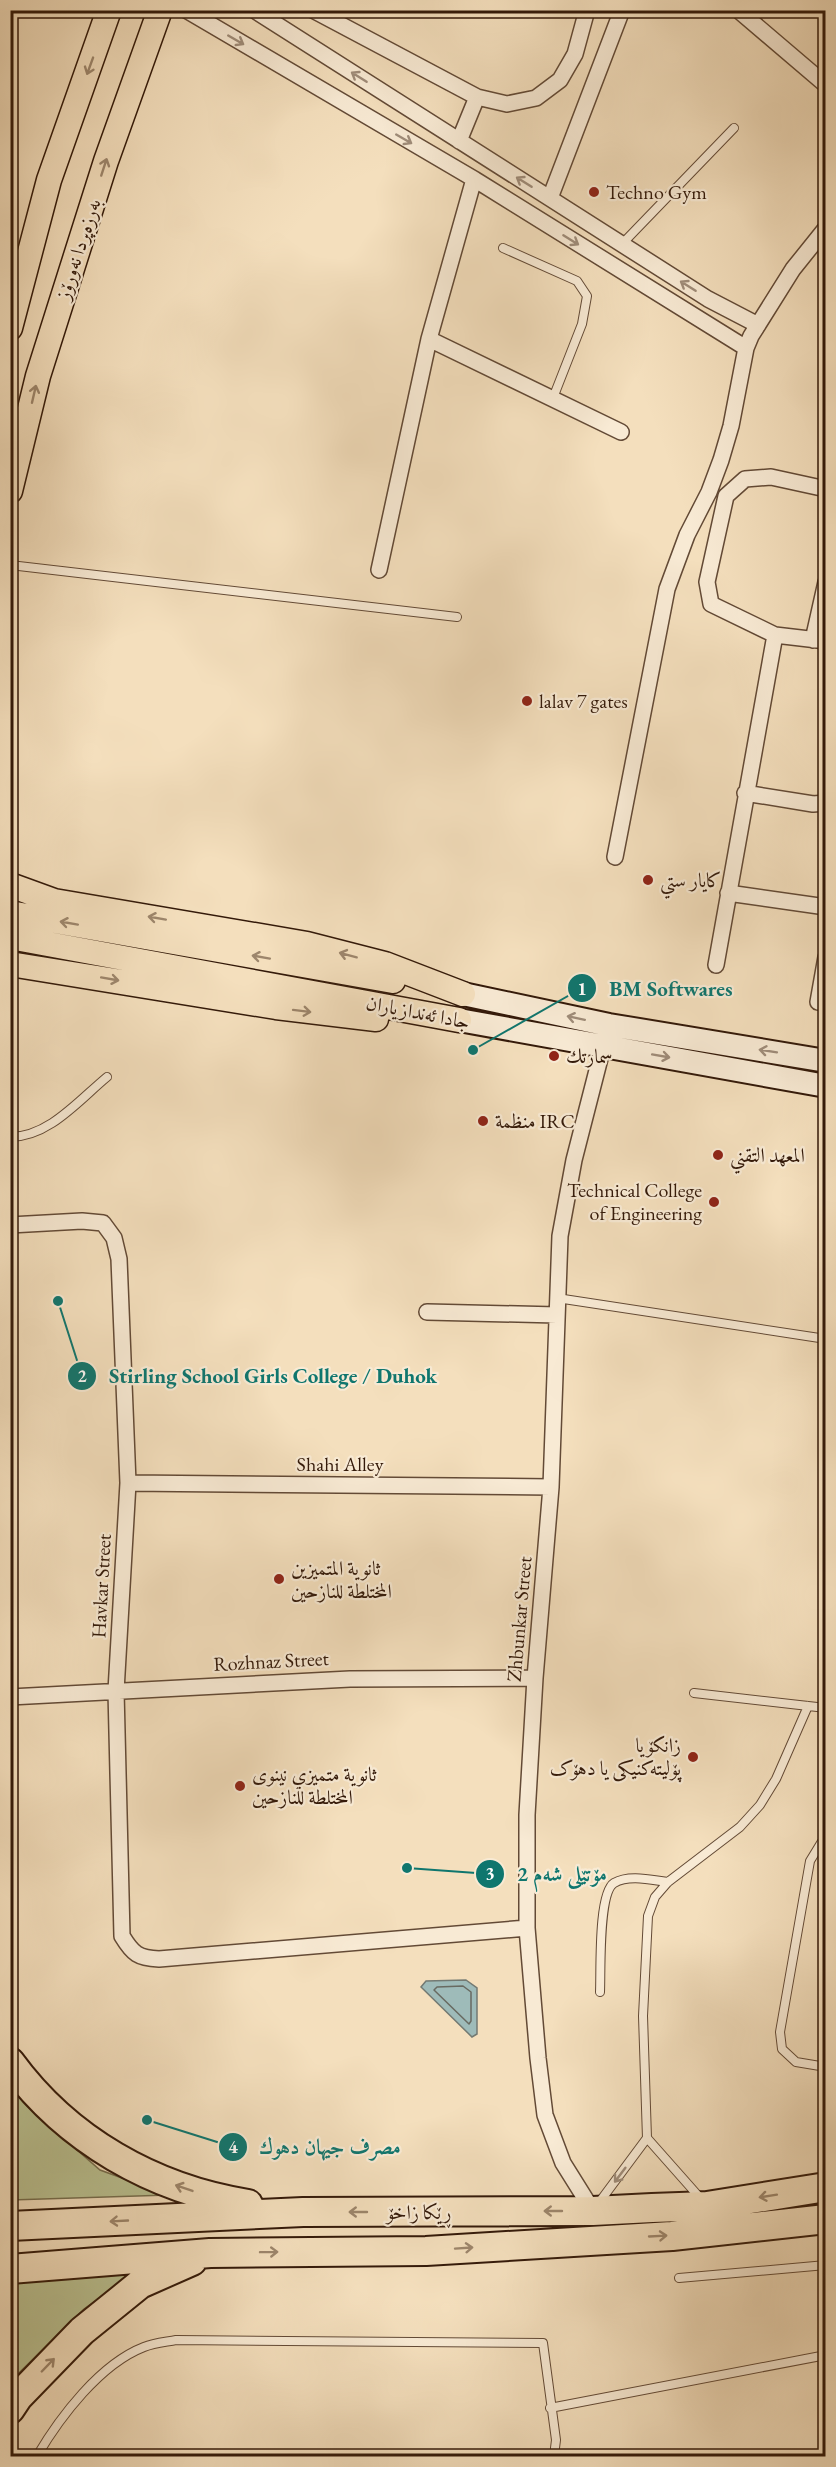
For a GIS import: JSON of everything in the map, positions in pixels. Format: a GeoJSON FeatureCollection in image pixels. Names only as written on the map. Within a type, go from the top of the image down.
{"type":"FeatureCollection","features":[{"type":"Feature","properties":{"kind":"highway"},"geometry":{"type":"LineString","coordinates":[[10,2062],[50,2109],[96,2146],[125,2164],[165,2181],[219,2199],[303,2212]]}},
{"type":"Feature","properties":{"kind":"highway","name":"ڕێکا زاخۆ"},"geometry":{"type":"LineString","coordinates":[[10,2226],[303,2212],[593,2211],[707,2206],[825,2187]]}},
{"type":"Feature","properties":{"kind":"highway","name":"ڕێکا زاخۆ"},"geometry":{"type":"LineString","coordinates":[[10,2269],[210,2253],[426,2251],[672,2235],[825,2219]]}},
{"type":"Feature","properties":{"kind":"highway"},"geometry":{"type":"LineString","coordinates":[[10,2409],[18,2397],[82,2331],[140,2284],[210,2253]]}},
{"type":"Feature","properties":{"kind":"main road"},"geometry":{"type":"LineString","coordinates":[[10,328],[49,180],[110,10]]}},
{"type":"Feature","properties":{"kind":"main road","name":"بەرزەپردا نەورۆز"},"geometry":{"type":"LineString","coordinates":[[10,491],[38,376],[106,161],[160,10]]}},
{"type":"Feature","properties":{"kind":"main road"},"geometry":{"type":"LineString","coordinates":[[10,885],[54,901],[307,944],[385,964],[463,994]]}},
{"type":"Feature","properties":{"kind":"main road","name":"جادا ئەندازیاران"},"geometry":{"type":"LineString","coordinates":[[10,912],[463,994],[606,1035],[825,1086]]}},
{"type":"Feature","properties":{"kind":"main road","name":"جادا ئەندازیاران"},"geometry":{"type":"LineString","coordinates":[[10,937],[459,1020],[825,1061]]}},
{"type":"Feature","properties":{"kind":"main road"},"geometry":{"type":"LineString","coordinates":[[10,964],[276,1007],[375,1019],[459,1020]]}},
{"type":"Feature","properties":{"kind":"street"},"geometry":{"type":"LineString","coordinates":[[186,10],[474,179],[746,348]]}},
{"type":"Feature","properties":{"kind":"street"},"geometry":{"type":"LineString","coordinates":[[254,10],[708,299],[758,325]]}},
{"type":"Feature","properties":{"kind":"street"},"geometry":{"type":"LineString","coordinates":[[313,10],[477,97],[507,104],[536,98],[560,80],[575,54],[587,10]]}},
{"type":"Feature","properties":{"kind":"street"},"geometry":{"type":"LineString","coordinates":[[550,198],[622,10]]}},
{"type":"Feature","properties":{"kind":"street"},"geometry":{"type":"LineString","coordinates":[[738,10],[825,85]]}},
{"type":"Feature","properties":{"kind":"street"},"geometry":{"type":"LineString","coordinates":[[459,141],[477,97]]}},
{"type":"Feature","properties":{"kind":"street"},"geometry":{"type":"LineString","coordinates":[[380,570],[429,339],[474,179]]}},
{"type":"Feature","properties":{"kind":"street"},"geometry":{"type":"LineString","coordinates":[[615,857],[668,589],[687,535],[709,492],[721,460],[731,426],[746,348],[793,269],[825,228]]}},
{"type":"Feature","properties":{"kind":"street"},"geometry":{"type":"LineString","coordinates":[[696,318],[708,299]]}},
{"type":"Feature","properties":{"kind":"street"},"geometry":{"type":"LineString","coordinates":[[429,339],[621,432]]}},
{"type":"Feature","properties":{"kind":"street"},"geometry":{"type":"LineString","coordinates":[[825,489],[771,477],[745,479],[726,496],[707,582],[711,604],[775,635],[819,641],[825,582]]}},
{"type":"Feature","properties":{"kind":"street"},"geometry":{"type":"LineString","coordinates":[[716,965],[775,635]]}},
{"type":"Feature","properties":{"kind":"street"},"geometry":{"type":"LineString","coordinates":[[745,793],[813,804],[825,803]]}},
{"type":"Feature","properties":{"kind":"street"},"geometry":{"type":"LineString","coordinates":[[728,893],[825,907]]}},
{"type":"Feature","properties":{"kind":"street"},"geometry":{"type":"LineString","coordinates":[[818,1002],[825,957]]}},
{"type":"Feature","properties":{"kind":"street","name":"Zhbunkar Street"},"geometry":{"type":"LineString","coordinates":[[593,2211],[563,2163],[545,2115],[527,1928],[527,1815],[535,1678],[551,1487],[560,1236],[574,1160],[606,1035]]}},
{"type":"Feature","properties":{"kind":"street","name":"Havkar Street"},"geometry":{"type":"LineString","coordinates":[[10,1226],[93,1222],[104,1224],[114,1238],[119,1259],[128,1483],[116,1691],[122,1936],[130,1950],[142,1958],[159,1959],[527,1928]]}},
{"type":"Feature","properties":{"kind":"street"},"geometry":{"type":"LineString","coordinates":[[428,1312],[556,1316]]}},
{"type":"Feature","properties":{"kind":"street","name":"Shahi Alley"},"geometry":{"type":"LineString","coordinates":[[128,1483],[551,1487]]}},
{"type":"Feature","properties":{"kind":"street","name":"Rozhnaz Street"},"geometry":{"type":"LineString","coordinates":[[10,1697],[350,1679],[535,1678]]}},
{"type":"Feature","properties":{"kind":"lane"},"geometry":{"type":"LineString","coordinates":[[622,244],[734,128]]}},
{"type":"Feature","properties":{"kind":"lane"},"geometry":{"type":"LineString","coordinates":[[503,248],[577,281],[587,296],[582,324],[553,399]]}},
{"type":"Feature","properties":{"kind":"lane"},"geometry":{"type":"LineString","coordinates":[[10,565],[457,617]]}},
{"type":"Feature","properties":{"kind":"lane"},"geometry":{"type":"LineString","coordinates":[[10,1137],[22,1137],[45,1129],[107,1077]]}},
{"type":"Feature","properties":{"kind":"lane"},"geometry":{"type":"LineString","coordinates":[[557,1298],[825,1339]]}},
{"type":"Feature","properties":{"kind":"lane"},"geometry":{"type":"LineString","coordinates":[[694,1693],[825,1707]]}},
{"type":"Feature","properties":{"kind":"lane"},"geometry":{"type":"LineString","coordinates":[[593,2211],[647,2138],[643,2016],[648,1916],[656,1897],[668,1882],[740,1827],[760,1805],[776,1779],[808,1706]]}},
{"type":"Feature","properties":{"kind":"lane"},"geometry":{"type":"LineString","coordinates":[[825,1840],[810,1861],[780,2032],[782,2049],[796,2062],[825,2067]]}},
{"type":"Feature","properties":{"kind":"lane"},"geometry":{"type":"LineString","coordinates":[[600,1992],[603,1912],[607,1890],[612,1884],[623,1879],[668,1882]]}},
{"type":"Feature","properties":{"kind":"lane"},"geometry":{"type":"LineString","coordinates":[[647,2138],[707,2206]]}},
{"type":"Feature","properties":{"kind":"lane"},"geometry":{"type":"LineString","coordinates":[[679,2277],[825,2265]]}},
{"type":"Feature","properties":{"kind":"lane"},"geometry":{"type":"LineString","coordinates":[[37,2457],[52,2431],[81,2396],[116,2362],[144,2347],[176,2340],[543,2343],[556,2440],[554,2457]]}},
{"type":"Feature","properties":{"kind":"lane"},"geometry":{"type":"LineString","coordinates":[[550,2408],[825,2355]]}},
{"type":"Feature","properties":{"kind":"green space"},"geometry":{"type":"Polygon","coordinates":[[[10,2085],[27,2106],[100,2170],[169,2195],[11,2200],[10,2085]]]}},
{"type":"Feature","properties":{"kind":"green space"},"geometry":{"type":"Polygon","coordinates":[[[139,2270],[84,2309],[19,2373],[11,2385],[11,2283],[139,2270]]]}},
{"type":"Feature","properties":{"kind":"water"},"geometry":{"type":"Polygon","coordinates":[[[466,1980],[477,1988],[477,2034],[472,2037],[421,1987],[426,1981],[466,1980]]]}},
{"type":"Feature","properties":{"kind":"place","name":"Techno Gym"},"geometry":{"type":"Point","coordinates":[594,192]}},
{"type":"Feature","properties":{"kind":"place","name":"lalav 7 gates"},"geometry":{"type":"Point","coordinates":[527,701]}},
{"type":"Feature","properties":{"kind":"place","name":"كايار ستي"},"geometry":{"type":"Point","coordinates":[648,880]}},
{"type":"Feature","properties":{"kind":"place","name":"BM Softwares"},"geometry":{"type":"Point","coordinates":[473,1050]}},
{"type":"Feature","properties":{"kind":"place","name":"سمارتك"},"geometry":{"type":"Point","coordinates":[554,1056]}},
{"type":"Feature","properties":{"kind":"place","name":"منظمة IRC"},"geometry":{"type":"Point","coordinates":[483,1121]}},
{"type":"Feature","properties":{"kind":"place","name":"المعهد التقني"},"geometry":{"type":"Point","coordinates":[718,1155]}},
{"type":"Feature","properties":{"kind":"place","name":"Technical College of Engineering"},"geometry":{"type":"Point","coordinates":[714,1202]}},
{"type":"Feature","properties":{"kind":"place","name":"Stirling School Girls College / Duhok"},"geometry":{"type":"Point","coordinates":[58,1301]}},
{"type":"Feature","properties":{"kind":"place","name":"ثانوية المتميزين المختلطة للنازحين"},"geometry":{"type":"Point","coordinates":[279,1579]}},
{"type":"Feature","properties":{"kind":"place","name":"زانکۆیا پۆلیتەکنیکی یا دهۆک"},"geometry":{"type":"Point","coordinates":[693,1757]}},
{"type":"Feature","properties":{"kind":"place","name":"ثانوية متميزي نينوى المختلطة للنازحين"},"geometry":{"type":"Point","coordinates":[240,1786]}},
{"type":"Feature","properties":{"kind":"place","name":"مۆتێلی شەم 2"},"geometry":{"type":"Point","coordinates":[407,1868]}},
{"type":"Feature","properties":{"kind":"place","name":"مصرف جيهان دهوك"},"geometry":{"type":"Point","coordinates":[147,2120]}}]}
